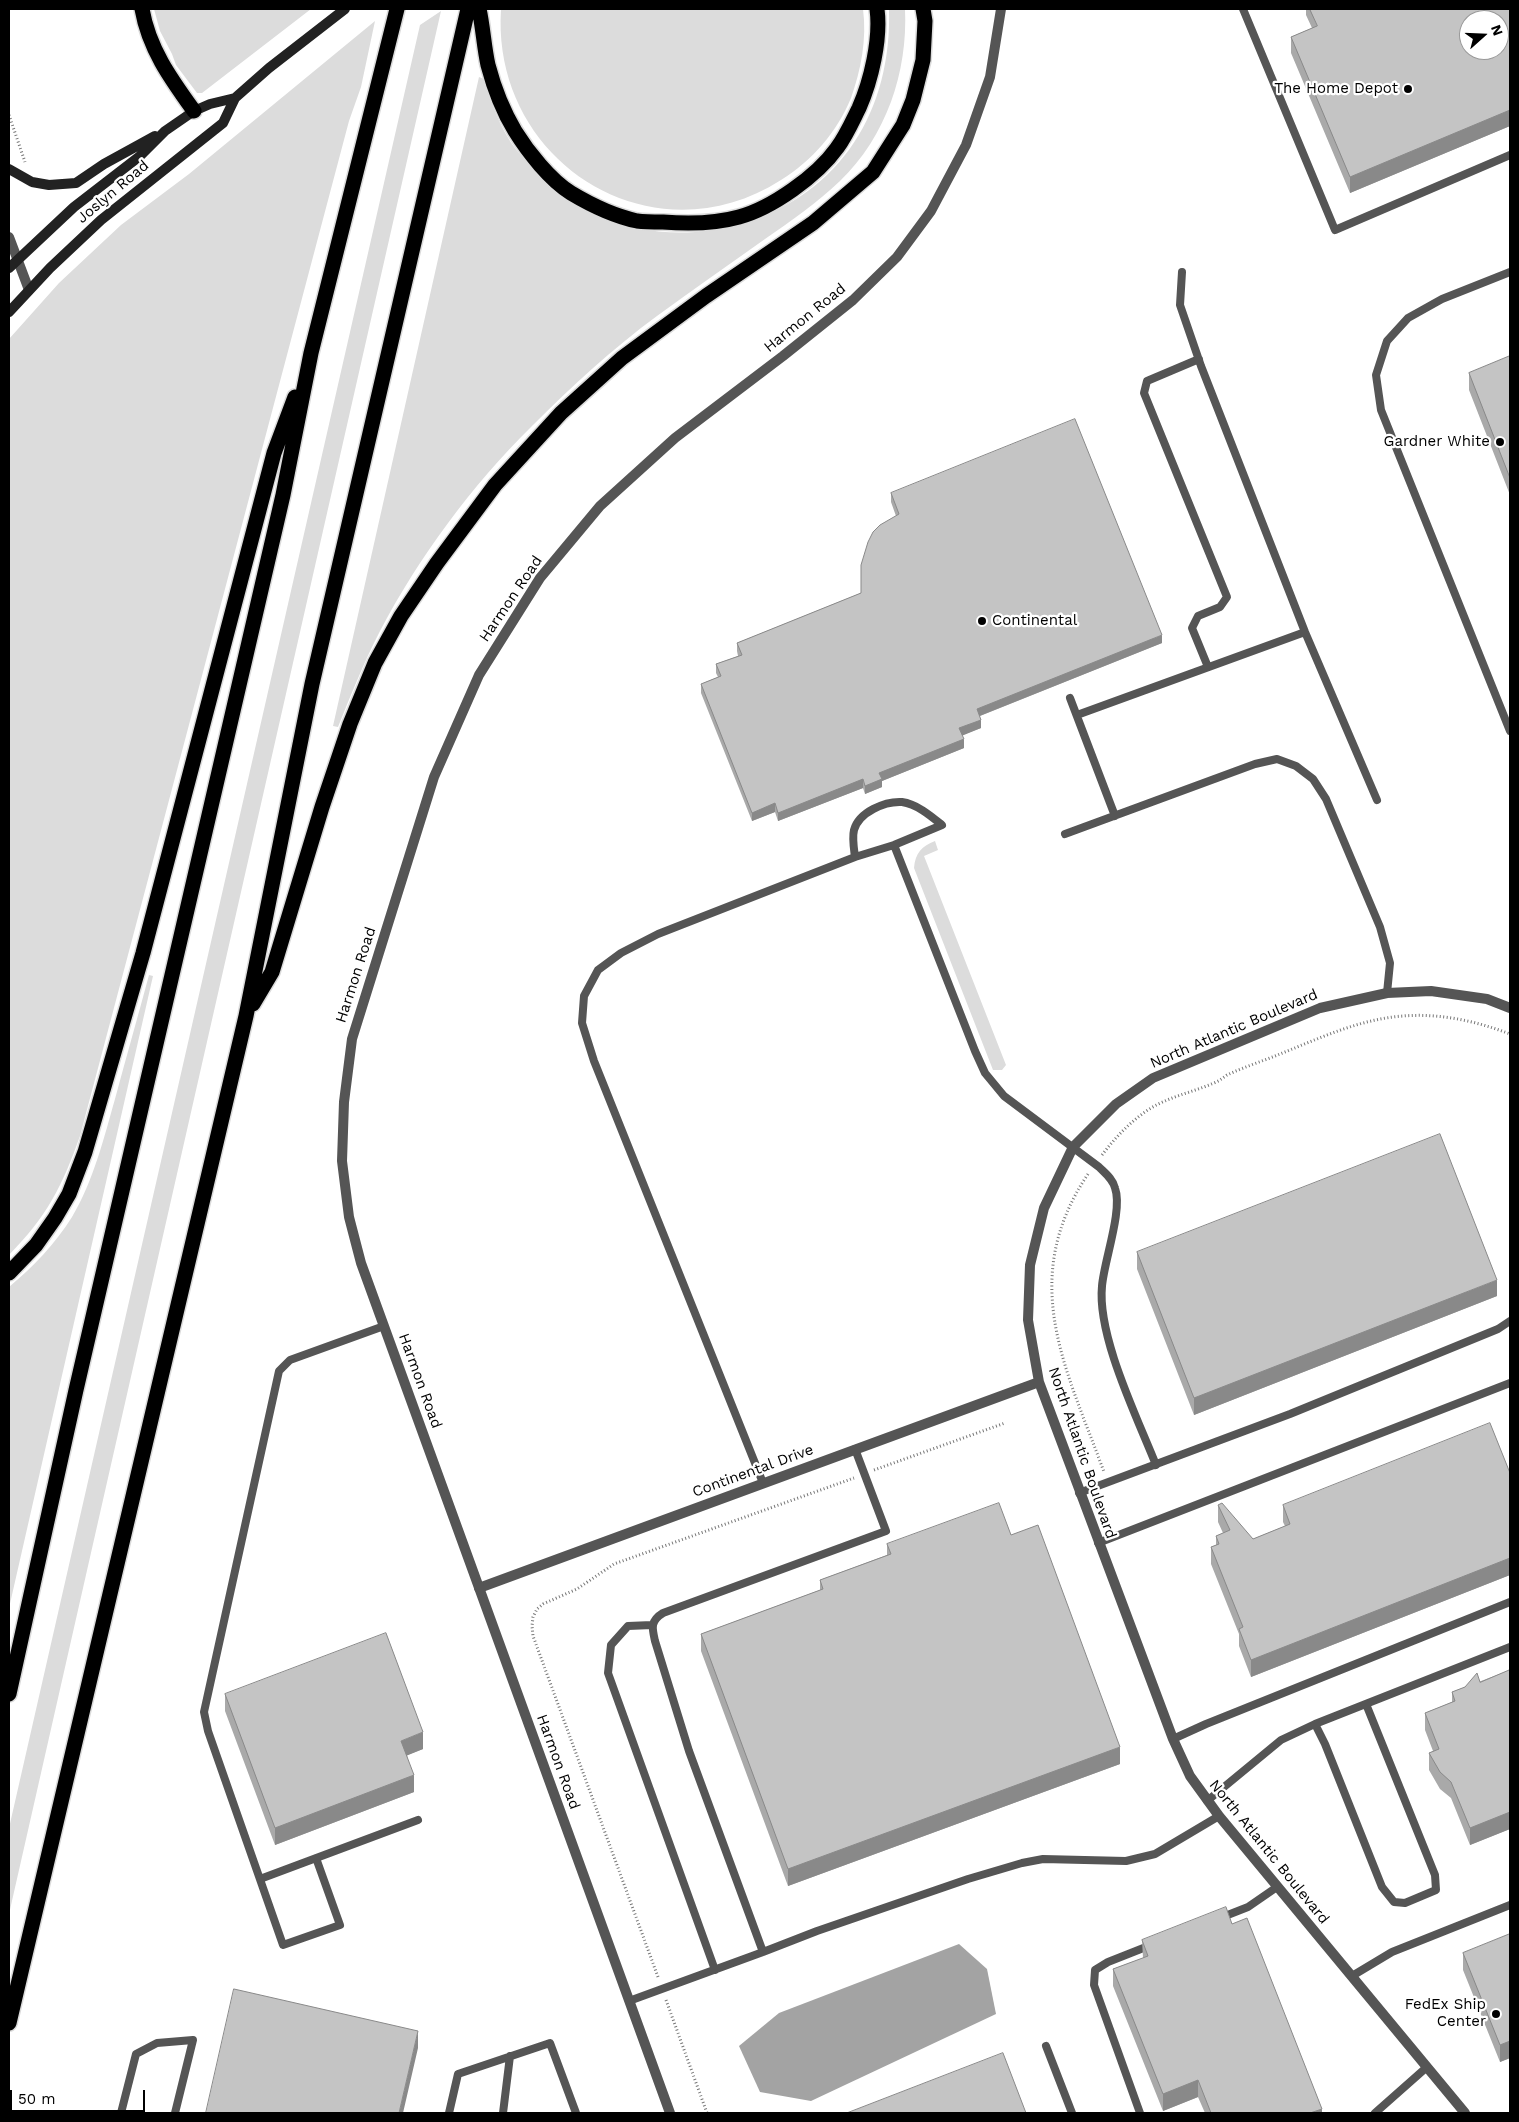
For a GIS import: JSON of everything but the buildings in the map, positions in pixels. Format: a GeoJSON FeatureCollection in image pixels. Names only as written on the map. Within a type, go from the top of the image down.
{"type":"FeatureCollection","features":[{"type":"Feature","properties":{"kind":"highway"},"geometry":{"type":"LineString","coordinates":[[142,9],[145,26],[155,51],[169,77],[194,111]]}},
{"type":"Feature","properties":{"kind":"highway"},"geometry":{"type":"LineString","coordinates":[[9,1694],[76,1390],[281,505],[311,353],[397,9]]}},
{"type":"Feature","properties":{"kind":"highway"},"geometry":{"type":"LineString","coordinates":[[9,2023],[246,1016],[312,684],[468,9]]}},
{"type":"Feature","properties":{"kind":"highway"},"geometry":{"type":"LineString","coordinates":[[479,9],[488,65],[502,106],[516,132],[545,169],[569,192],[602,209],[638,221],[706,223],[740,216],[764,206],[793,189],[836,150],[860,105],[873,70],[877,9]]}},
{"type":"Feature","properties":{"kind":"highway"},"geometry":{"type":"LineString","coordinates":[[246,1016],[272,972],[322,807],[350,724],[375,663],[401,616],[437,563],[495,485],[561,413],[615,364],[706,296],[813,223],[873,172],[903,125],[913,100],[923,60],[925,21],[922,9]]}},
{"type":"Feature","properties":{"kind":"highway"},"geometry":{"type":"LineString","coordinates":[[9,1273],[36,1245],[55,1218],[70,1194],[85,1152],[143,953],[274,453],[311,353]]}},
{"type":"Feature","properties":{"kind":"main road","name":"Joslyn Road"},"geometry":{"type":"LineString","coordinates":[[9,312],[62,256],[101,220],[223,123],[235,98],[345,9]]}},
{"type":"Feature","properties":{"kind":"main road","name":"Joslyn Road"},"geometry":{"type":"LineString","coordinates":[[9,268],[74,207],[140,156],[165,131],[194,111],[210,104],[235,98]]}},
{"type":"Feature","properties":{"kind":"main road"},"geometry":{"type":"LineString","coordinates":[[9,169],[32,182],[48,185],[76,183],[104,164],[165,131]]}},
{"type":"Feature","properties":{"kind":"street","name":"Harmon Road"},"geometry":{"type":"LineString","coordinates":[[670,2113],[361,1263],[349,1217],[342,1161],[344,1102],[352,1039],[434,777],[478,675],[540,578],[600,506],[675,438],[853,300],[897,257],[931,211],[966,145],[990,77],[1001,9]]}},
{"type":"Feature","properties":{"kind":"street"},"geometry":{"type":"LineString","coordinates":[[9,237],[29,290]]}},
{"type":"Feature","properties":{"kind":"street","name":"North Atlantic Boulevard"},"geometry":{"type":"LineString","coordinates":[[1466,2113],[1219,1816],[1190,1776],[1173,1739],[1039,1382],[1028,1320],[1030,1265],[1044,1208],[1073,1147],[1116,1104],[1153,1078],[1320,1008],[1387,993],[1432,991],[1487,999],[1510,1008]]}},
{"type":"Feature","properties":{"kind":"street","name":"Continental Drive"},"geometry":{"type":"LineString","coordinates":[[479,1588],[1039,1382]]}},
{"type":"Feature","properties":{"kind":"lane"},"geometry":{"type":"LineString","coordinates":[[1243,9],[1335,230],[1510,155]]}},
{"type":"Feature","properties":{"kind":"lane"},"geometry":{"type":"LineString","coordinates":[[1182,272],[1180,305],[1199,359],[1305,632],[1377,800]]}},
{"type":"Feature","properties":{"kind":"lane"},"geometry":{"type":"LineString","coordinates":[[1510,272],[1442,299],[1408,318],[1388,341],[1376,375],[1381,410],[1510,731]]}},
{"type":"Feature","properties":{"kind":"lane"},"geometry":{"type":"LineString","coordinates":[[1199,359],[1147,381],[1144,393],[1227,597],[1220,607],[1198,616],[1192,628],[1208,667]]}},
{"type":"Feature","properties":{"kind":"lane"},"geometry":{"type":"LineString","coordinates":[[1077,715],[1305,632]]}},
{"type":"Feature","properties":{"kind":"lane"},"geometry":{"type":"LineString","coordinates":[[1070,698],[1114,816]]}},
{"type":"Feature","properties":{"kind":"lane"},"geometry":{"type":"LineString","coordinates":[[1065,834],[1255,764],[1277,759],[1296,766],[1313,779],[1326,799],[1380,927],[1390,963],[1387,993]]}},
{"type":"Feature","properties":{"kind":"lane"},"geometry":{"type":"LineString","coordinates":[[763,1483],[594,1061],[582,1023],[584,996],[598,970],[621,954],[658,934],[942,825],[922,810],[902,802],[880,806],[864,814],[854,830],[855,857]]}},
{"type":"Feature","properties":{"kind":"lane"},"geometry":{"type":"LineString","coordinates":[[894,845],[985,1073],[1004,1096],[1095,1164],[1109,1177],[1115,1188],[1117,1198],[1116,1212],[1101,1287],[1104,1319],[1112,1352],[1156,1465]]}},
{"type":"Feature","properties":{"kind":"lane"},"geometry":{"type":"LineString","coordinates":[[1080,1493],[1290,1414],[1498,1328],[1510,1321]]}},
{"type":"Feature","properties":{"kind":"lane"},"geometry":{"type":"LineString","coordinates":[[316,1858],[340,1924],[283,1945],[208,1731],[204,1712],[279,1371],[290,1360],[384,1326]]}},
{"type":"Feature","properties":{"kind":"lane"},"geometry":{"type":"LineString","coordinates":[[1098,1543],[1510,1384]]}},
{"type":"Feature","properties":{"kind":"lane"},"geometry":{"type":"LineString","coordinates":[[762,1952],[689,1751],[655,1641],[652,1625],[656,1617],[663,1613],[886,1530],[856,1449]]}},
{"type":"Feature","properties":{"kind":"lane"},"geometry":{"type":"LineString","coordinates":[[1173,1739],[1510,1602]]}},
{"type":"Feature","properties":{"kind":"lane"},"geometry":{"type":"LineString","coordinates":[[652,1625],[628,1626],[611,1645],[608,1673],[715,1970]]}},
{"type":"Feature","properties":{"kind":"lane"},"geometry":{"type":"LineString","coordinates":[[1207,1801],[1282,1740],[1314,1724],[1510,1646]]}},
{"type":"Feature","properties":{"kind":"lane"},"geometry":{"type":"LineString","coordinates":[[1314,1724],[1325,1744],[1382,1887],[1394,1902],[1405,1903],[1436,1890],[1435,1876],[1366,1704]]}},
{"type":"Feature","properties":{"kind":"lane"},"geometry":{"type":"LineString","coordinates":[[629,2001],[817,1931],[968,1879],[1022,1863],[1043,1859],[1126,1861],[1155,1854],[1219,1816]]}},
{"type":"Feature","properties":{"kind":"lane"},"geometry":{"type":"LineString","coordinates":[[260,1879],[418,1820]]}},
{"type":"Feature","properties":{"kind":"lane"},"geometry":{"type":"LineString","coordinates":[[1213,1921],[1248,1907],[1277,1886]]}},
{"type":"Feature","properties":{"kind":"lane"},"geometry":{"type":"LineString","coordinates":[[1352,1976],[1392,1952],[1510,1905]]}},
{"type":"Feature","properties":{"kind":"lane"},"geometry":{"type":"LineString","coordinates":[[1140,2113],[1094,1985],[1096,1970],[1108,1962],[1160,1941]]}},
{"type":"Feature","properties":{"kind":"lane"},"geometry":{"type":"LineString","coordinates":[[121,2113],[136,2054],[157,2043],[193,2040],[175,2113]]}},
{"type":"Feature","properties":{"kind":"lane"},"geometry":{"type":"LineString","coordinates":[[449,2113],[458,2074],[550,2043],[576,2113]]}},
{"type":"Feature","properties":{"kind":"lane"},"geometry":{"type":"LineString","coordinates":[[1046,2046],[1072,2113]]}},
{"type":"Feature","properties":{"kind":"lane"},"geometry":{"type":"LineString","coordinates":[[503,2113],[510,2056]]}},
{"type":"Feature","properties":{"kind":"lane"},"geometry":{"type":"LineString","coordinates":[[1375,2113],[1427,2067]]}},
{"type":"Feature","properties":{"kind":"path"},"geometry":{"type":"LineString","coordinates":[[9,115],[27,168]]}},
{"type":"Feature","properties":{"kind":"path"},"geometry":{"type":"LineString","coordinates":[[1108,1482],[1063,1361],[1056,1332],[1052,1296],[1054,1268],[1061,1230],[1071,1205],[1095,1164],[1120,1134],[1145,1112],[1166,1100],[1349,1027],[1403,1016],[1423,1016],[1456,1018],[1483,1024],[1510,1034]]}},
{"type":"Feature","properties":{"kind":"path"},"geometry":{"type":"LineString","coordinates":[[707,2113],[533,1636],[532,1626],[537,1609],[543,1604],[577,1589],[614,1564],[1005,1423]]}},
{"type":"Feature","properties":{"kind":"shaded area"},"geometry":{"type":"Polygon","coordinates":[[[154,9],[311,9],[202,93],[197,93],[176,65],[160,31],[154,9]]]}},
{"type":"Feature","properties":{"kind":"shaded area"},"geometry":{"type":"Polygon","coordinates":[[[501,9],[863,9],[864,43],[858,76],[851,98],[839,122],[814,154],[781,180],[731,203],[681,210],[633,202],[588,183],[551,152],[522,112],[505,63],[501,9]]]}},
{"type":"Feature","properties":{"kind":"shaded area"},"geometry":{"type":"Polygon","coordinates":[[[889,9],[905,9],[903,56],[898,80],[882,124],[856,164],[840,181],[804,212],[670,306],[608,355],[547,411],[510,449],[468,497],[429,549],[395,603],[374,643],[338,727],[333,726],[479,77],[484,79],[491,102],[508,137],[522,157],[543,172],[617,218],[638,228],[678,233],[717,229],[743,223],[778,209],[808,191],[833,168],[854,142],[870,113],[881,80],[888,46],[889,9]]]}},
{"type":"Feature","properties":{"kind":"shaded area"},"geometry":{"type":"Polygon","coordinates":[[[441,11],[9,1914],[9,1828],[420,25],[441,11]]]}},
{"type":"Feature","properties":{"kind":"shaded area"},"geometry":{"type":"Polygon","coordinates":[[[375,21],[361,87],[349,121],[80,1136],[67,1171],[52,1200],[34,1227],[9,1255],[9,339],[59,283],[121,225],[189,174],[375,21]]]}},
{"type":"Feature","properties":{"kind":"shaded area"},"geometry":{"type":"Polygon","coordinates":[[[935,841],[938,850],[924,856],[1006,1065],[1002,1070],[993,1070],[914,868],[920,851],[926,845],[935,841]]]}},
{"type":"Feature","properties":{"kind":"shaded area"},"geometry":{"type":"Polygon","coordinates":[[[149,975],[153,976],[9,1608],[9,1287],[51,1246],[72,1217],[86,1189],[107,1129],[149,975]]]}},
{"type":"Feature","properties":{"kind":"shaded area"},"geometry":{"type":"Polygon","coordinates":[[[959,1944],[987,1969],[996,2014],[811,2101],[760,2092],[739,2046],[779,2013],[959,1944]]]}},
{"type":"Feature","properties":{"kind":"place","name":"The Home Depot"},"geometry":{"type":"Point","coordinates":[1408,89]}},
{"type":"Feature","properties":{"kind":"place","name":"Gardner White"},"geometry":{"type":"Point","coordinates":[1500,442]}},
{"type":"Feature","properties":{"kind":"place","name":"Continental"},"geometry":{"type":"Point","coordinates":[982,621]}},
{"type":"Feature","properties":{"kind":"place","name":"FedEx Ship Center"},"geometry":{"type":"Point","coordinates":[1496,2014]}}]}
